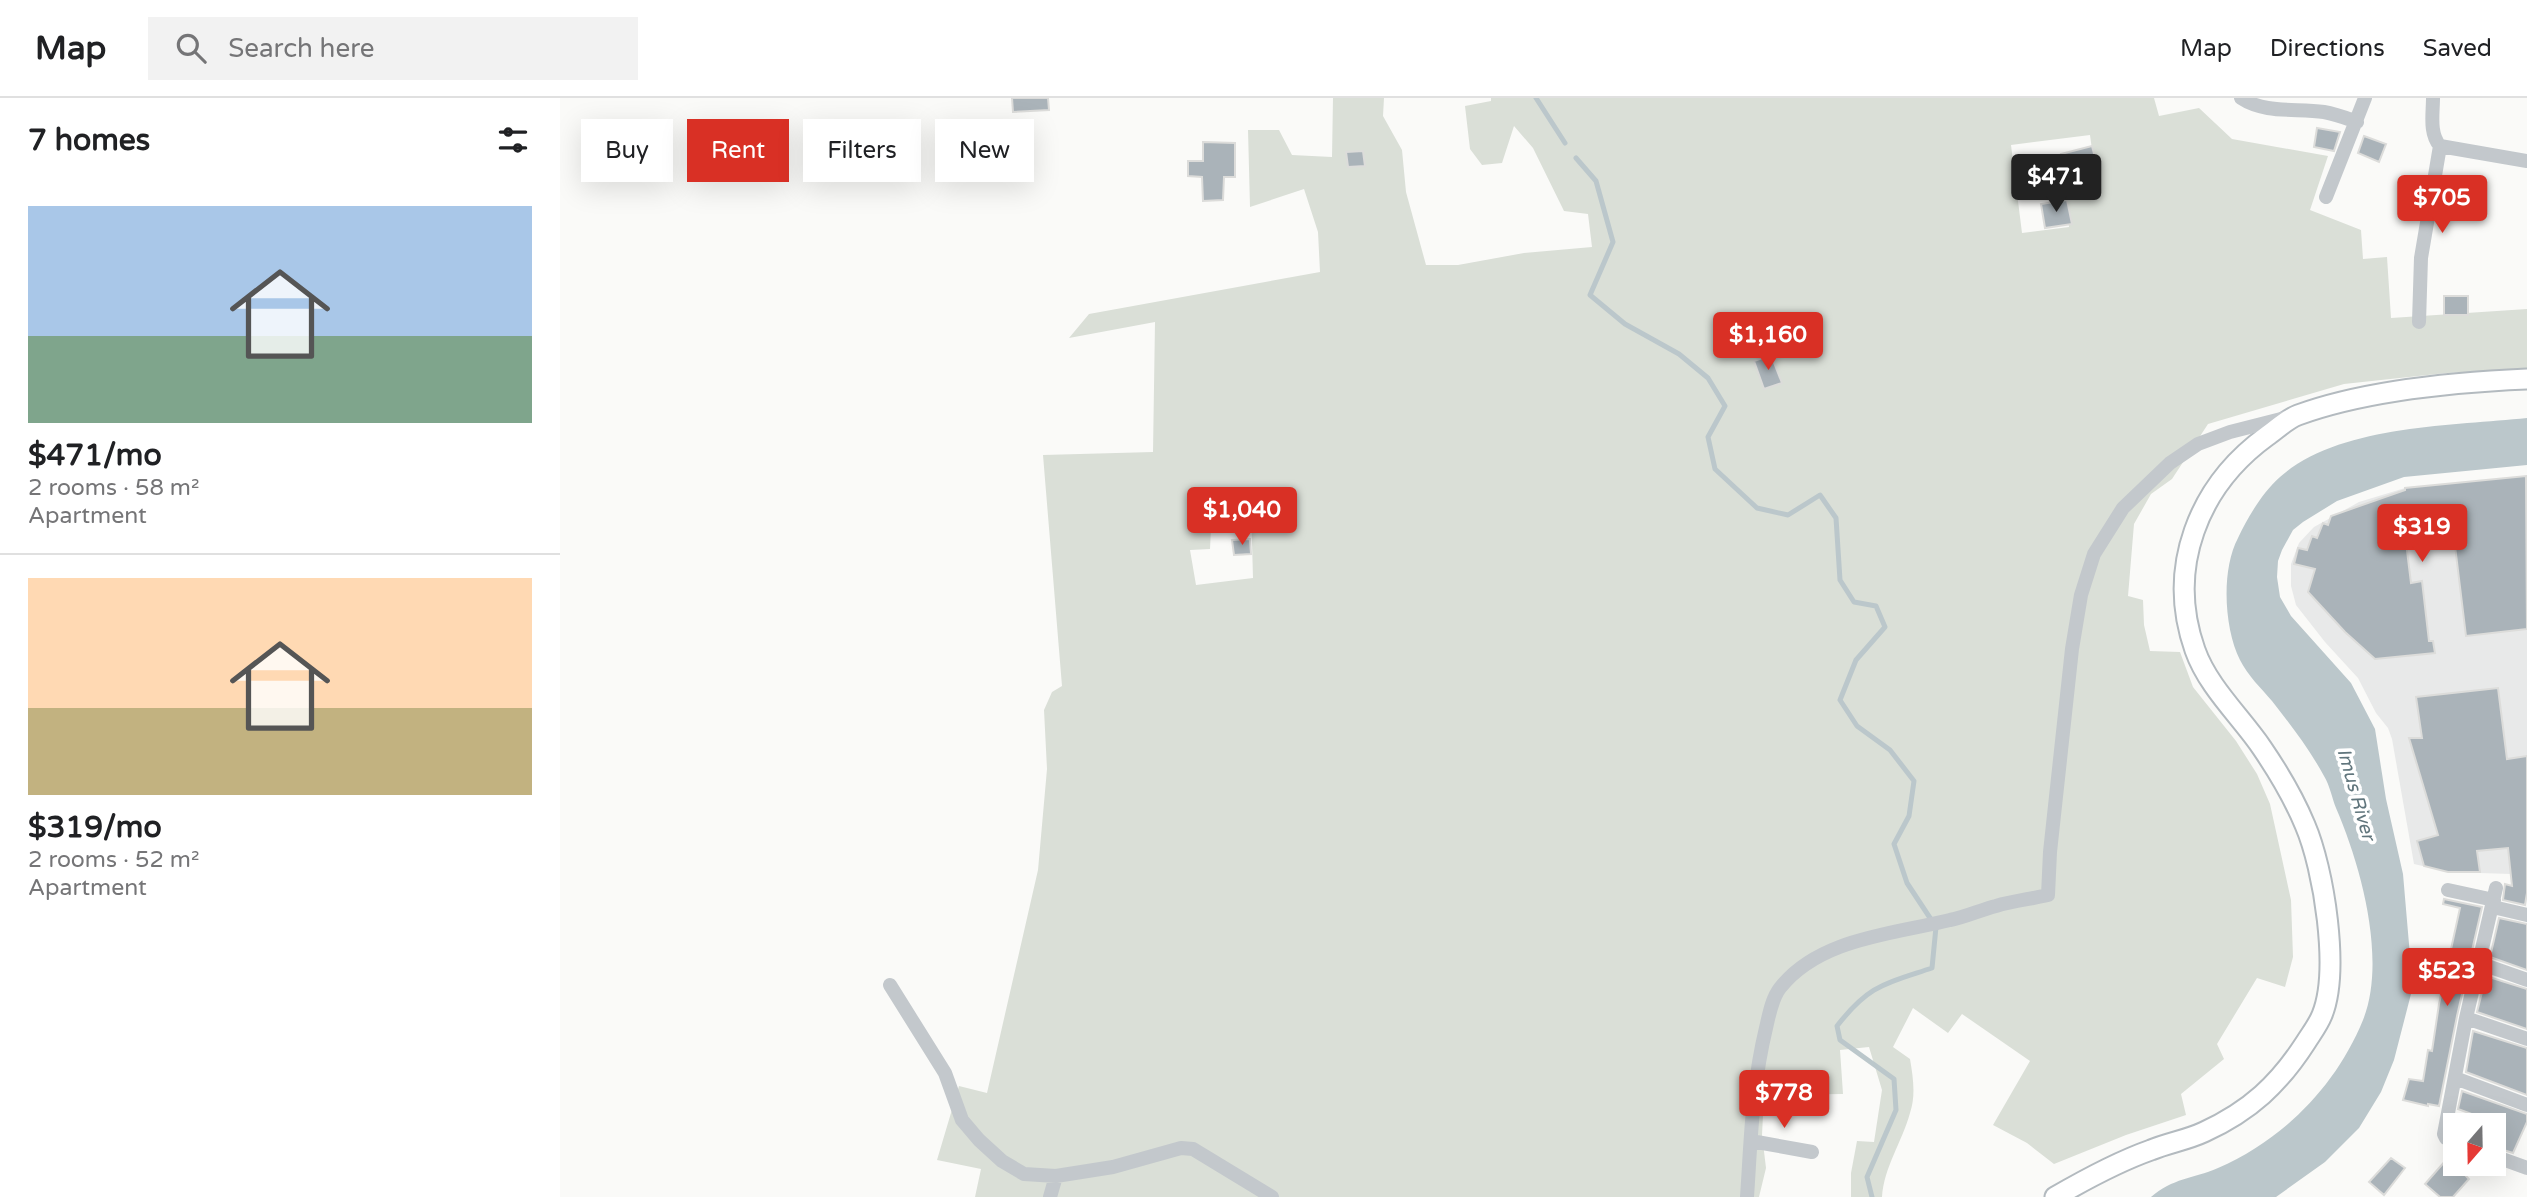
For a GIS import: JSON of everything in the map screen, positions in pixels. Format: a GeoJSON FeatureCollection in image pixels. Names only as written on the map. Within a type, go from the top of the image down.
{"type":"FeatureCollection","features":[{"type":"Feature","properties":{"kind":"main road"},"geometry":{"type":"LineString","coordinates":[[2055,1197],[2151,1149],[2204,1132],[2251,1105],[2276,1083],[2297,1056],[2321,1017],[2330,991],[2326,912],[2314,849],[2304,823],[2263,750],[2214,684],[2196,653],[2185,615],[2185,580],[2190,539],[2209,495],[2245,452],[2296,416],[2376,395],[2527,379]]}},
{"type":"Feature","properties":{"kind":"street"},"geometry":{"type":"LineString","coordinates":[[2241,98],[2266,108],[2322,112],[2341,115],[2357,122]]}},
{"type":"Feature","properties":{"kind":"street"},"geometry":{"type":"LineString","coordinates":[[2326,197],[2365,98]]}},
{"type":"Feature","properties":{"kind":"street"},"geometry":{"type":"LineString","coordinates":[[2433,98],[2432,127],[2435,140],[2440,146],[2527,161]]}},
{"type":"Feature","properties":{"kind":"street"},"geometry":{"type":"LineString","coordinates":[[2419,322],[2421,258],[2440,146]]}},
{"type":"Feature","properties":{"kind":"street"},"geometry":{"type":"LineString","coordinates":[[1747,1197],[1752,1102],[1770,1011],[1779,989],[1815,959],[1837,948],[2048,895],[2050,852],[2069,676],[2081,595],[2094,554],[2123,508],[2170,463],[2197,444],[2230,432],[2296,416]]}},
{"type":"Feature","properties":{"kind":"street"},"geometry":{"type":"LineString","coordinates":[[2448,890],[2494,898],[2527,915]]}},
{"type":"Feature","properties":{"kind":"street"},"geometry":{"type":"LineString","coordinates":[[2448,1113],[2466,1018],[2494,898]]}},
{"type":"Feature","properties":{"kind":"street"},"geometry":{"type":"LineString","coordinates":[[2479,963],[2527,979]]}},
{"type":"Feature","properties":{"kind":"street"},"geometry":{"type":"LineString","coordinates":[[890,985],[945,1073],[962,1120],[1002,1161],[1024,1174],[1056,1176],[1114,1167],[1181,1148],[1193,1149],[1272,1197]]}},
{"type":"Feature","properties":{"kind":"street"},"geometry":{"type":"LineString","coordinates":[[2466,1018],[2527,1039]]}},
{"type":"Feature","properties":{"kind":"street"},"geometry":{"type":"LineString","coordinates":[[2455,1078],[2527,1105]]}},
{"type":"Feature","properties":{"kind":"street"},"geometry":{"type":"LineString","coordinates":[[1751,1141],[1812,1152]]}},
{"type":"Feature","properties":{"kind":"street"},"geometry":{"type":"LineString","coordinates":[[2506,1160],[2527,1168]]}},
{"type":"Feature","properties":{"kind":"street"},"geometry":{"type":"LineString","coordinates":[[1050,1197],[1056,1176]]}},
{"type":"Feature","properties":{"kind":"shaded area"},"geometry":{"type":"Polygon","coordinates":[[[1333,98],[1384,98],[1383,116],[1402,150],[1406,192],[1426,265],[1458,265],[1524,253],[1592,247],[1588,214],[1564,211],[1533,148],[1514,126],[1502,163],[1482,165],[1470,149],[1465,106],[1491,101],[1491,98],[2154,98],[2159,116],[2199,108],[2232,139],[2328,156],[2310,210],[2361,230],[2363,259],[2387,257],[2391,318],[2527,309],[2527,370],[2446,373],[2344,384],[2208,424],[2172,479],[2151,494],[2134,524],[2128,596],[2143,600],[2144,625],[2150,651],[2180,652],[2193,687],[2236,741],[2257,774],[2270,804],[2291,900],[2293,957],[2285,987],[2257,978],[2217,1044],[2224,1059],[2181,1094],[2186,1115],[2126,1135],[2054,1164],[2027,1143],[1993,1125],[2030,1061],[1962,1014],[1948,1033],[1913,1008],[1893,1047],[1910,1059],[1913,1079],[1912,1106],[1886,1175],[1882,1197],[1851,1197],[1851,1173],[1857,1141],[1874,1142],[1882,1090],[1869,1047],[1840,1050],[1843,1094],[1764,1095],[1762,1135],[1766,1168],[1759,1197],[975,1197],[981,1169],[937,1160],[959,1086],[987,1093],[1038,870],[1047,769],[1044,710],[1052,692],[1062,686],[1043,455],[1153,452],[1155,322],[1069,338],[1089,314],[1320,272],[1318,232],[1304,189],[1250,207],[1248,130],[1279,130],[1292,155],[1332,157],[1333,98]],[[2090,135],[2011,145],[2022,233],[2069,227],[2064,188],[2097,186],[2090,135]],[[1251,507],[1216,512],[1211,528],[1210,549],[1190,550],[1196,585],[1253,578],[1251,507]]]}},
{"type":"Feature","properties":{"kind":"shaded area"},"geometry":{"type":"Polygon","coordinates":[[[2527,476],[2527,878],[2511,874],[2448,872],[2414,864],[2388,728],[2376,713],[2358,678],[2296,605],[2291,586],[2291,564],[2299,543],[2314,527],[2359,502],[2405,488],[2527,476]]]}},
{"type":"Feature","properties":{"kind":"water","name":"Imus River"},"geometry":{"type":"Polygon","coordinates":[[[2527,418],[2527,465],[2404,477],[2337,501],[2293,530],[2282,550],[2277,577],[2280,597],[2291,616],[2351,683],[2375,729],[2386,799],[2403,874],[2411,994],[2394,1060],[2381,1092],[2359,1128],[2325,1162],[2276,1197],[2151,1197],[2175,1182],[2218,1168],[2242,1156],[2286,1126],[2323,1088],[2338,1067],[2363,1020],[2370,996],[2372,942],[2368,913],[2354,857],[2328,784],[2300,737],[2247,671],[2235,647],[2228,616],[2227,582],[2238,538],[2267,490],[2280,477],[2304,460],[2333,447],[2397,431],[2527,418]]]}},
{"type":"Feature","properties":{"kind":"building"},"geometry":{"type":"Polygon","coordinates":[[[1012,98],[1048,98],[1049,110],[1013,112],[1012,98]]]}},
{"type":"Feature","properties":{"kind":"building"},"geometry":{"type":"Polygon","coordinates":[[[2317,128],[2340,132],[2334,151],[2314,147],[2317,128]]]}},
{"type":"Feature","properties":{"kind":"building"},"geometry":{"type":"Polygon","coordinates":[[[2364,136],[2386,144],[2379,162],[2358,153],[2364,136]]]}},
{"type":"Feature","properties":{"kind":"building"},"geometry":{"type":"Polygon","coordinates":[[[1203,142],[1235,143],[1235,177],[1224,177],[1223,200],[1203,201],[1202,177],[1188,176],[1188,161],[1203,161],[1203,142]]]}},
{"type":"Feature","properties":{"kind":"building"},"geometry":{"type":"Polygon","coordinates":[[[2092,146],[2099,173],[2068,181],[2061,154],[2092,146]]]}},
{"type":"Feature","properties":{"kind":"building"},"geometry":{"type":"Polygon","coordinates":[[[1363,151],[1365,166],[1348,167],[1346,152],[1363,151]]]}},
{"type":"Feature","properties":{"kind":"building"},"geometry":{"type":"Polygon","coordinates":[[[2067,200],[2072,224],[2045,228],[2041,204],[2067,200]]]}},
{"type":"Feature","properties":{"kind":"building"},"geometry":{"type":"Polygon","coordinates":[[[2444,296],[2468,296],[2468,315],[2444,315],[2444,296]]]}},
{"type":"Feature","properties":{"kind":"building"},"geometry":{"type":"Polygon","coordinates":[[[1771,355],[1782,383],[1764,389],[1754,361],[1771,355]]]}},
{"type":"Feature","properties":{"kind":"building"},"geometry":{"type":"Polygon","coordinates":[[[2526,476],[2527,629],[2466,636],[2451,513],[2415,517],[2416,533],[2405,534],[2411,583],[2422,581],[2429,641],[2433,641],[2435,653],[2375,659],[2345,632],[2308,592],[2315,569],[2294,564],[2298,548],[2307,550],[2312,536],[2317,538],[2323,523],[2328,525],[2331,516],[2405,488],[2526,476]]]}},
{"type":"Feature","properties":{"kind":"building"},"geometry":{"type":"Polygon","coordinates":[[[1250,539],[1251,554],[1234,555],[1232,540],[1250,539]]]}},
{"type":"Feature","properties":{"kind":"building"},"geometry":{"type":"Polygon","coordinates":[[[2498,688],[2507,759],[2527,756],[2525,905],[2503,900],[2505,884],[2512,886],[2508,848],[2477,851],[2480,872],[2448,872],[2424,866],[2417,841],[2438,835],[2409,738],[2422,738],[2416,697],[2498,688]]]}},
{"type":"Feature","properties":{"kind":"building"},"geometry":{"type":"Polygon","coordinates":[[[2444,899],[2482,907],[2439,1106],[2428,1106],[2403,1100],[2409,1079],[2423,1081],[2428,1050],[2432,1051],[2439,1004],[2460,908],[2443,904],[2444,899]]]}},
{"type":"Feature","properties":{"kind":"building"},"geometry":{"type":"Polygon","coordinates":[[[2499,918],[2527,924],[2527,970],[2490,957],[2499,918]]]}},
{"type":"Feature","properties":{"kind":"building"},"geometry":{"type":"Polygon","coordinates":[[[2486,976],[2527,989],[2527,1029],[2477,1012],[2486,976]]]}},
{"type":"Feature","properties":{"kind":"building"},"geometry":{"type":"Polygon","coordinates":[[[2473,1031],[2527,1048],[2527,1095],[2466,1072],[2473,1031]]]}},
{"type":"Feature","properties":{"kind":"building"},"geometry":{"type":"Polygon","coordinates":[[[2462,1091],[2527,1114],[2527,1122],[2513,1153],[2506,1151],[2506,1113],[2469,1113],[2458,1109],[2462,1091]]]}},
{"type":"Feature","properties":{"kind":"building"},"geometry":{"type":"Polygon","coordinates":[[[2391,1158],[2405,1168],[2384,1195],[2369,1182],[2391,1158]]]}},
{"type":"Feature","properties":{"kind":"building"},"geometry":{"type":"Polygon","coordinates":[[[2443,1164],[2443,1176],[2466,1176],[2469,1179],[2453,1197],[2440,1197],[2425,1184],[2443,1164]]]}},
{"type":"Feature","properties":{"kind":"waterway"},"geometry":{"type":"LineString","coordinates":[[1536,98],[1565,143]]}},
{"type":"Feature","properties":{"kind":"waterway"},"geometry":{"type":"LineString","coordinates":[[1576,158],[1596,181],[1613,242],[1590,295],[1625,324],[1679,354],[1708,378],[1725,406],[1708,437],[1715,469],[1757,508],[1788,515],[1820,495],[1836,518],[1840,580],[1854,602],[1876,606],[1885,627],[1856,660],[1840,700],[1857,726],[1890,750],[1914,781],[1909,816],[1894,844],[1907,883],[1936,927],[1932,968],[1901,978],[1868,994],[1837,1026],[1840,1040],[1894,1079],[1896,1110],[1867,1177],[1872,1197]]}}]}
